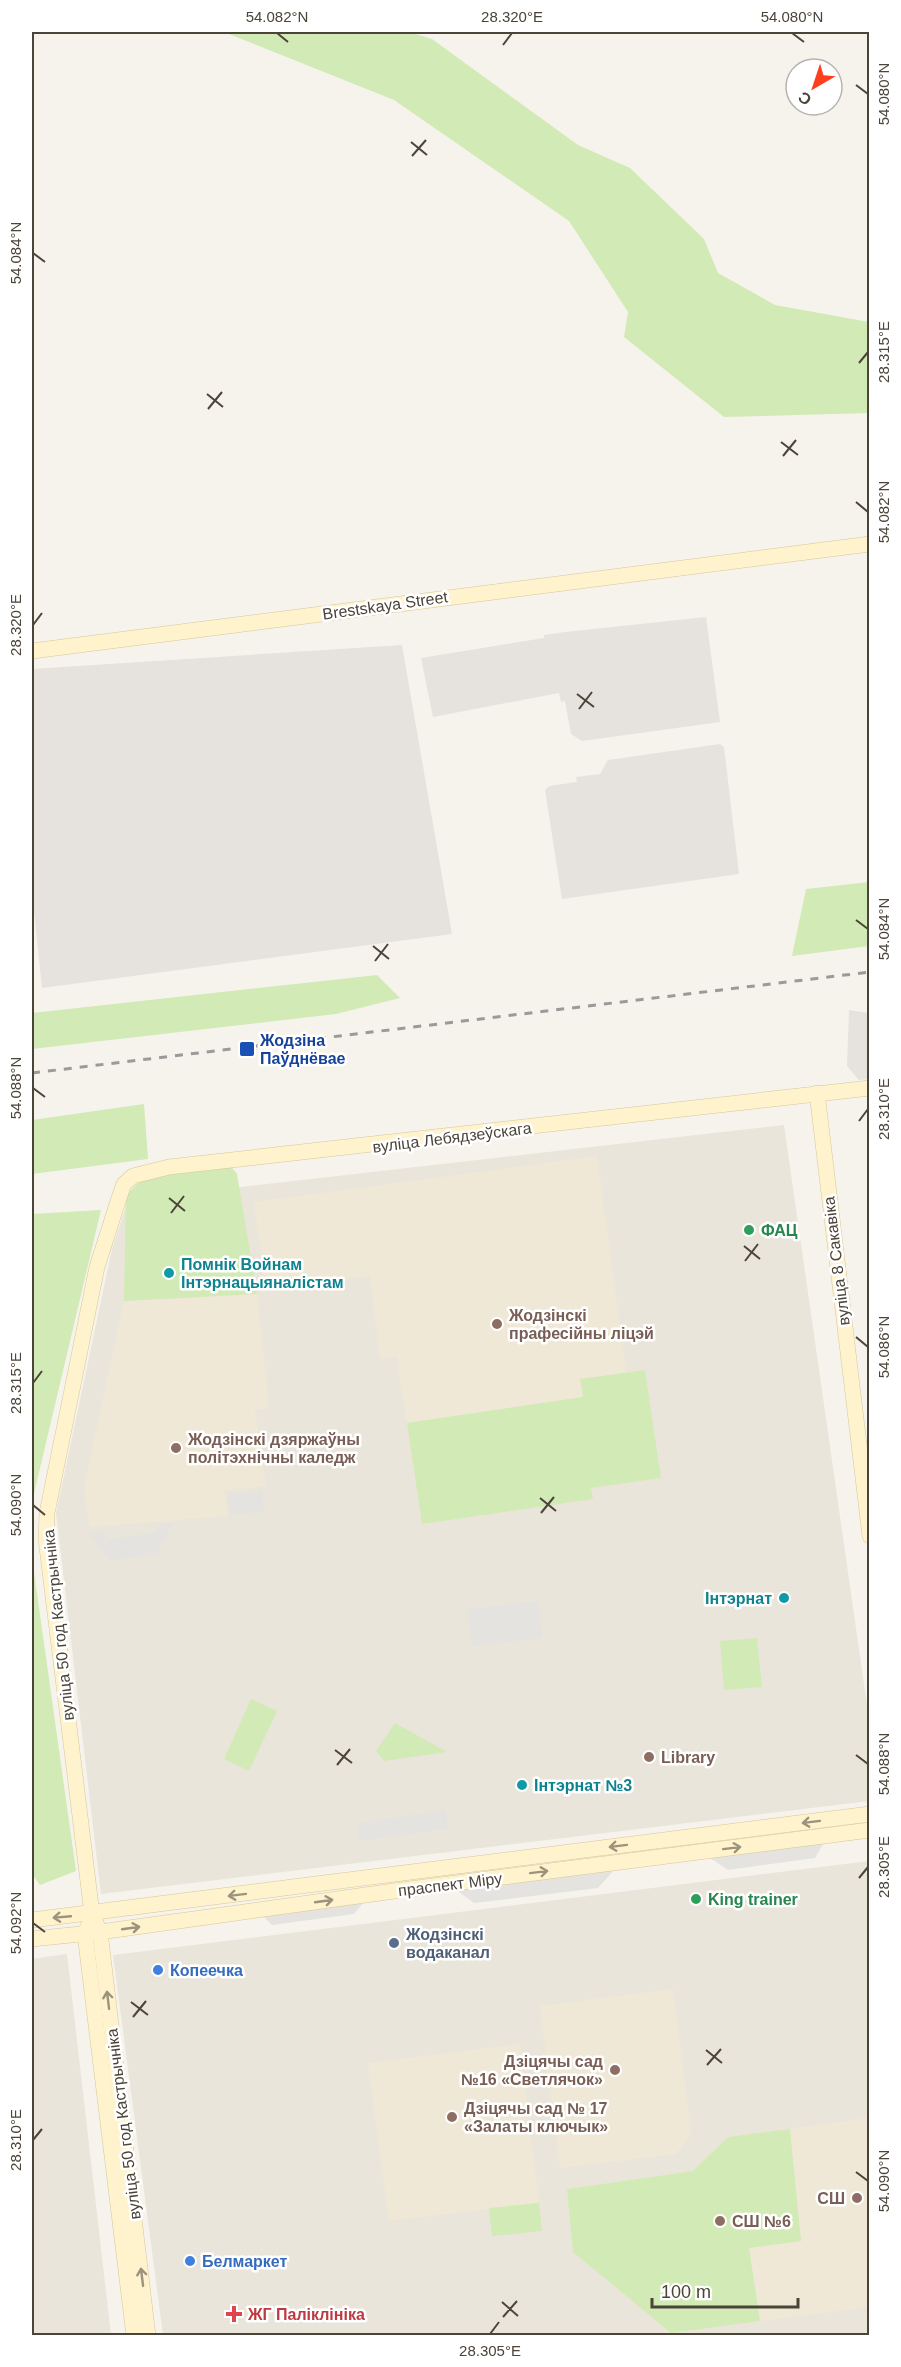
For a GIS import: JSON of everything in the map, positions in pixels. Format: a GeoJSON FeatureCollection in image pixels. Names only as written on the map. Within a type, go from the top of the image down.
{"type":"FeatureCollection","features":[{"type":"Feature","properties":{"kind":"main road","name":"Brestskaya Street"},"geometry":{"type":"LineString","coordinates":[[32,651],[739,558],[870,544]]}},
{"type":"Feature","properties":{"kind":"main road","name":"вуліца Лебядзеўскага"},"geometry":{"type":"LineString","coordinates":[[97,1267],[124,1184],[142,1172],[870,1088]]}},
{"type":"Feature","properties":{"kind":"main road","name":"вуліца 8 Сакавіка"},"geometry":{"type":"LineString","coordinates":[[817,1093],[870,1536]]}},
{"type":"Feature","properties":{"kind":"main road","name":"вуліца 50 год Кастрычніка"},"geometry":{"type":"LineString","coordinates":[[97,1267],[47,1513],[46,1539],[92,1914],[134,2336]]}},
{"type":"Feature","properties":{"kind":"main road","name":"праспект Міру"},"geometry":{"type":"LineString","coordinates":[[662,1849],[870,1814]]}},
{"type":"Feature","properties":{"kind":"main road","name":"праспект Міру"},"geometry":{"type":"LineString","coordinates":[[32,1920],[417,1880],[662,1849],[870,1830]]}},
{"type":"Feature","properties":{"kind":"main road","name":"праспект Міру"},"geometry":{"type":"LineString","coordinates":[[32,1939],[93,1933],[417,1880]]}},
{"type":"Feature","properties":{"kind":"main road","name":"вуліца 50 год Кастрычніка"},"geometry":{"type":"LineString","coordinates":[[93,1933],[148,2336]]}},
{"type":"Feature","properties":{"kind":"shaded area"},"geometry":{"type":"Polygon","coordinates":[[[706,617],[720,722],[582,741],[571,734],[565,701],[561,702],[559,693],[433,717],[421,658],[544,638],[544,635],[706,617]]]}},
{"type":"Feature","properties":{"kind":"shaded area"},"geometry":{"type":"Polygon","coordinates":[[[402,645],[452,934],[42,988],[32,893],[32,669],[402,645]]]}},
{"type":"Feature","properties":{"kind":"shaded area"},"geometry":{"type":"Polygon","coordinates":[[[720,744],[724,747],[739,874],[562,899],[545,790],[549,786],[577,782],[576,777],[600,774],[608,760],[720,744]]]}},
{"type":"Feature","properties":{"kind":"shaded area"},"geometry":{"type":"Polygon","coordinates":[[[849,1010],[869,1013],[869,1079],[859,1080],[847,1066],[849,1010]]]}},
{"type":"Feature","properties":{"kind":"shaded area"},"geometry":{"type":"Polygon","coordinates":[[[784,1125],[869,1719],[869,1801],[101,1894],[56,1513],[112,1249],[128,1200],[784,1125]]]}},
{"type":"Feature","properties":{"kind":"shaded area","name":"Жодзінскі прафесійны ліцэй"},"geometry":{"type":"Polygon","coordinates":[[[597,1156],[626,1372],[645,1370],[661,1478],[591,1488],[593,1499],[422,1524],[397,1357],[380,1359],[370,1276],[266,1290],[254,1202],[597,1156]]]}},
{"type":"Feature","properties":{"kind":"shaded area","name":"Жодзінскі дзяржаўны політэхнічны каледж"},"geometry":{"type":"Polygon","coordinates":[[[257,1294],[269,1408],[255,1410],[266,1486],[224,1491],[228,1516],[90,1527],[84,1488],[124,1301],[257,1294]]]}},
{"type":"Feature","properties":{"kind":"shaded area"},"geometry":{"type":"Polygon","coordinates":[[[262,1491],[264,1512],[230,1515],[228,1494],[262,1491]]]}},
{"type":"Feature","properties":{"kind":"shaded area"},"geometry":{"type":"Polygon","coordinates":[[[174,1522],[156,1554],[110,1561],[88,1533],[100,1532],[110,1539],[154,1533],[161,1524],[174,1522]]]}},
{"type":"Feature","properties":{"kind":"shaded area"},"geometry":{"type":"Polygon","coordinates":[[[538,1601],[542,1638],[472,1646],[467,1609],[538,1601]]]}},
{"type":"Feature","properties":{"kind":"shaded area"},"geometry":{"type":"Polygon","coordinates":[[[446,1810],[448,1829],[360,1841],[357,1823],[446,1810]]]}},
{"type":"Feature","properties":{"kind":"shaded area"},"geometry":{"type":"Polygon","coordinates":[[[825,1841],[815,1858],[728,1870],[707,1856],[825,1841]]]}},
{"type":"Feature","properties":{"kind":"shaded area"},"geometry":{"type":"Polygon","coordinates":[[[869,1861],[869,2335],[163,2335],[113,1955],[869,1861]]]}},
{"type":"Feature","properties":{"kind":"shaded area"},"geometry":{"type":"Polygon","coordinates":[[[615,1869],[598,1888],[474,1903],[455,1889],[615,1869]]]}},
{"type":"Feature","properties":{"kind":"shaded area"},"geometry":{"type":"Polygon","coordinates":[[[363,1903],[354,1914],[272,1925],[262,1915],[363,1903]]]}},
{"type":"Feature","properties":{"kind":"shaded area"},"geometry":{"type":"Polygon","coordinates":[[[67,1954],[111,2335],[32,2335],[32,1959],[67,1954]]]}},
{"type":"Feature","properties":{"kind":"shaded area","name":"Дзіцячы сад №16 «Светлячок»"},"geometry":{"type":"Polygon","coordinates":[[[673,1989],[691,2134],[676,2154],[560,2168],[540,2006],[673,1989]]]}},
{"type":"Feature","properties":{"kind":"shaded area","name":"Дзіцячы сад № 17 «Залаты ключык»"},"geometry":{"type":"Polygon","coordinates":[[[520,2044],[539,2203],[389,2221],[368,2063],[520,2044]]]}},
{"type":"Feature","properties":{"kind":"shaded area","name":"СШ №6"},"geometry":{"type":"Polygon","coordinates":[[[869,2118],[869,2307],[671,2333],[573,2252],[567,2189],[693,2171],[728,2137],[869,2118]]]}},
{"type":"Feature","properties":{"kind":"green space"},"geometry":{"type":"Polygon","coordinates":[[[224,32],[409,32],[432,39],[578,145],[630,168],[704,239],[718,273],[775,305],[869,322],[869,413],[724,417],[624,337],[628,312],[569,221],[394,100],[224,32]]]}},
{"type":"Feature","properties":{"kind":"green space"},"geometry":{"type":"Polygon","coordinates":[[[869,882],[869,946],[792,956],[806,889],[869,882]]]}},
{"type":"Feature","properties":{"kind":"green space"},"geometry":{"type":"Polygon","coordinates":[[[377,975],[400,998],[336,1014],[32,1049],[32,1013],[377,975]]]}},
{"type":"Feature","properties":{"kind":"green space"},"geometry":{"type":"Polygon","coordinates":[[[144,1104],[148,1159],[32,1174],[32,1120],[144,1104]]]}},
{"type":"Feature","properties":{"kind":"green space"},"geometry":{"type":"Polygon","coordinates":[[[230,1165],[237,1174],[257,1294],[124,1301],[126,1195],[146,1175],[230,1165]]]}},
{"type":"Feature","properties":{"kind":"green space"},"geometry":{"type":"Polygon","coordinates":[[[101,1210],[32,1502],[32,1214],[101,1210]]]}},
{"type":"Feature","properties":{"kind":"green space"},"geometry":{"type":"Polygon","coordinates":[[[645,1370],[661,1478],[591,1488],[593,1499],[422,1524],[407,1423],[583,1397],[580,1379],[645,1370]]]}},
{"type":"Feature","properties":{"kind":"green space"},"geometry":{"type":"Polygon","coordinates":[[[32,1558],[76,1871],[40,1885],[32,1874],[32,1558]]]}},
{"type":"Feature","properties":{"kind":"green space"},"geometry":{"type":"Polygon","coordinates":[[[757,1638],[762,1687],[724,1690],[720,1641],[757,1638]]]}},
{"type":"Feature","properties":{"kind":"green space"},"geometry":{"type":"Polygon","coordinates":[[[251,1699],[277,1711],[249,1771],[224,1759],[251,1699]]]}},
{"type":"Feature","properties":{"kind":"green space"},"geometry":{"type":"Polygon","coordinates":[[[395,1723],[447,1752],[384,1761],[376,1751],[395,1723]]]}},
{"type":"Feature","properties":{"kind":"green space","name":"СШ №6"},"geometry":{"type":"Polygon","coordinates":[[[790,2129],[801,2241],[749,2248],[760,2321],[671,2333],[573,2252],[567,2189],[693,2171],[728,2137],[790,2129]]]}},
{"type":"Feature","properties":{"kind":"green space"},"geometry":{"type":"Polygon","coordinates":[[[539,2203],[542,2231],[492,2236],[489,2208],[539,2203]]]}},
{"type":"Feature","properties":{"kind":"railway"},"geometry":{"type":"LineString","coordinates":[[32,1073],[870,972]]}},
{"type":"Feature","properties":{"kind":"place","name":"Жодзіна Паўднёвае"},"geometry":{"type":"Point","coordinates":[247,1049]}},
{"type":"Feature","properties":{"kind":"place","name":"ФАЦ"},"geometry":{"type":"Point","coordinates":[749,1230]}},
{"type":"Feature","properties":{"kind":"place","name":"Помнік Войнам Інтэрнацыяналістам"},"geometry":{"type":"Point","coordinates":[169,1273]}},
{"type":"Feature","properties":{"kind":"place","name":"Жодзінскі прафесійны ліцэй"},"geometry":{"type":"Point","coordinates":[497,1324]}},
{"type":"Feature","properties":{"kind":"place","name":"Жодзінскі дзяржаўны політэхнічны каледж"},"geometry":{"type":"Point","coordinates":[176,1448]}},
{"type":"Feature","properties":{"kind":"place","name":"Інтэрнат"},"geometry":{"type":"Point","coordinates":[784,1598]}},
{"type":"Feature","properties":{"kind":"place","name":"Library"},"geometry":{"type":"Point","coordinates":[649,1757]}},
{"type":"Feature","properties":{"kind":"place","name":"Інтэрнат №3"},"geometry":{"type":"Point","coordinates":[522,1785]}},
{"type":"Feature","properties":{"kind":"place","name":"King trainer"},"geometry":{"type":"Point","coordinates":[696,1899]}},
{"type":"Feature","properties":{"kind":"place","name":"Жодзінскі водаканал"},"geometry":{"type":"Point","coordinates":[394,1943]}},
{"type":"Feature","properties":{"kind":"place","name":"Копеечка"},"geometry":{"type":"Point","coordinates":[158,1970]}},
{"type":"Feature","properties":{"kind":"place","name":"Дзіцячы сад №16 «Светлячок»"},"geometry":{"type":"Point","coordinates":[615,2070]}},
{"type":"Feature","properties":{"kind":"place","name":"Дзіцячы сад № 17 «Залаты ключык»"},"geometry":{"type":"Point","coordinates":[452,2117]}},
{"type":"Feature","properties":{"kind":"place","name":"СШ"},"geometry":{"type":"Point","coordinates":[857,2198]}},
{"type":"Feature","properties":{"kind":"place","name":"СШ №6"},"geometry":{"type":"Point","coordinates":[720,2221]}},
{"type":"Feature","properties":{"kind":"place","name":"Белмаркет"},"geometry":{"type":"Point","coordinates":[190,2261]}},
{"type":"Feature","properties":{"kind":"place","name":"ЖГ Паліклініка"},"geometry":{"type":"Point","coordinates":[234,2314]}}]}
